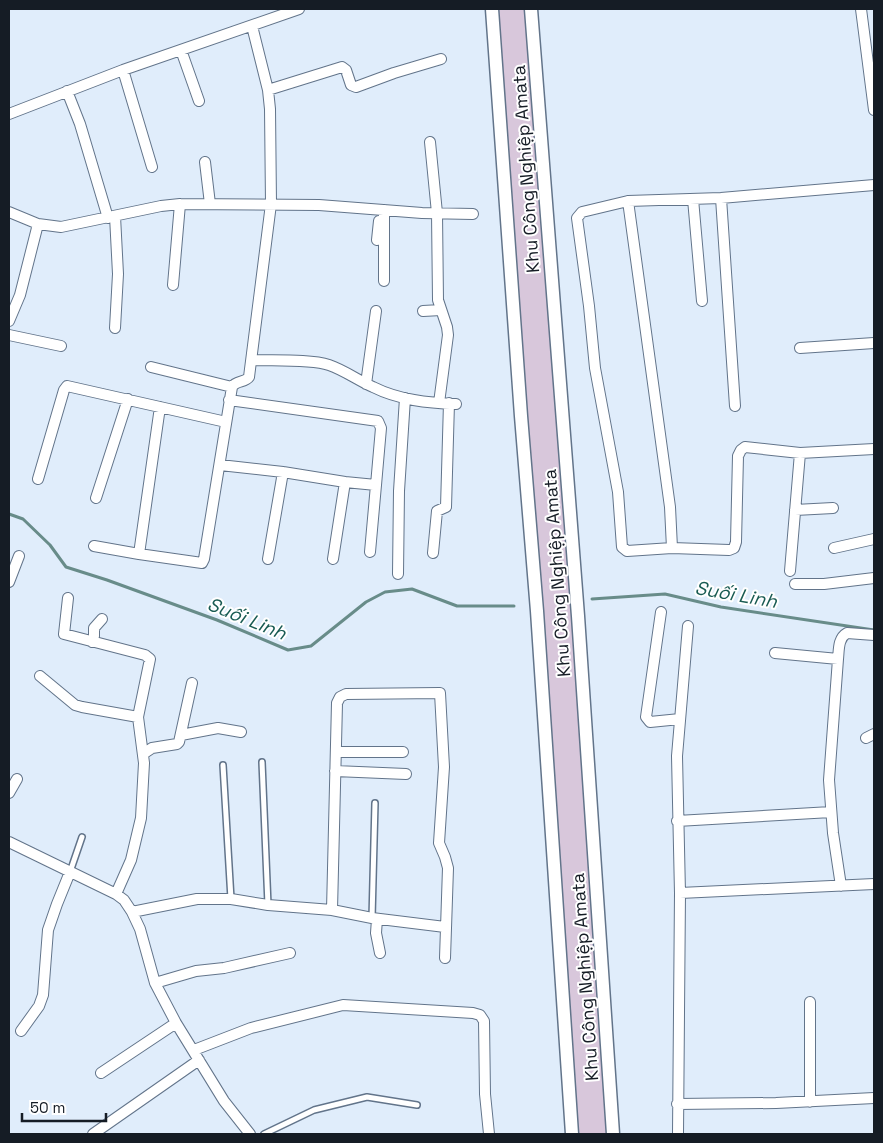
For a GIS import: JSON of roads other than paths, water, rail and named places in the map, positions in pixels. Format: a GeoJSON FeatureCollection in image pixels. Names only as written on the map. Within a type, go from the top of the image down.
{"type":"FeatureCollection","features":[{"type":"Feature","properties":{"kind":"street"},"geometry":{"type":"LineString","coordinates":[[9,114],[123,70],[299,9]]}},
{"type":"Feature","properties":{"kind":"street","name":"Khu Công Nghiệp Amata"},"geometry":{"type":"LineString","coordinates":[[492,9],[521,416],[538,620],[572,1134]]}},
{"type":"Feature","properties":{"kind":"street","name":"Khu Công Nghiệp Amata"},"geometry":{"type":"LineString","coordinates":[[531,9],[578,616],[613,1134]]}},
{"type":"Feature","properties":{"kind":"street"},"geometry":{"type":"LineString","coordinates":[[861,9],[874,110]]}},
{"type":"Feature","properties":{"kind":"street"},"geometry":{"type":"LineString","coordinates":[[94,546],[202,563],[204,561],[232,387],[238,381],[247,379],[252,360],[271,204],[268,90],[252,26]]}},
{"type":"Feature","properties":{"kind":"street"},"geometry":{"type":"LineString","coordinates":[[181,50],[199,101]]}},
{"type":"Feature","properties":{"kind":"street"},"geometry":{"type":"LineString","coordinates":[[268,90],[342,66],[346,70],[352,85],[356,87],[441,59]]}},
{"type":"Feature","properties":{"kind":"street"},"geometry":{"type":"LineString","coordinates":[[123,70],[152,167]]}},
{"type":"Feature","properties":{"kind":"street"},"geometry":{"type":"LineString","coordinates":[[67,91],[112,217],[118,274],[115,328]]}},
{"type":"Feature","properties":{"kind":"street"},"geometry":{"type":"LineString","coordinates":[[430,142],[437,214],[438,300],[447,326],[448,335],[446,507],[436,511],[433,553]]}},
{"type":"Feature","properties":{"kind":"street"},"geometry":{"type":"LineString","coordinates":[[205,162],[210,204]]}},
{"type":"Feature","properties":{"kind":"street"},"geometry":{"type":"LineString","coordinates":[[874,185],[720,198],[628,201],[582,212],[577,218],[595,368],[618,492],[622,547],[627,551],[672,548],[729,550],[734,548],[736,542],[738,456],[745,447],[800,453],[874,449]]}},
{"type":"Feature","properties":{"kind":"street"},"geometry":{"type":"LineString","coordinates":[[720,198],[735,406]]}},
{"type":"Feature","properties":{"kind":"street"},"geometry":{"type":"LineString","coordinates":[[693,199],[702,301]]}},
{"type":"Feature","properties":{"kind":"street"},"geometry":{"type":"LineString","coordinates":[[628,201],[670,507],[672,548]]}},
{"type":"Feature","properties":{"kind":"street"},"geometry":{"type":"LineString","coordinates":[[173,285],[180,204]]}},
{"type":"Feature","properties":{"kind":"street"},"geometry":{"type":"LineString","coordinates":[[9,212],[38,224],[61,227],[160,206],[180,204],[318,205],[437,214],[472,214]]}},
{"type":"Feature","properties":{"kind":"street"},"geometry":{"type":"LineString","coordinates":[[377,240],[382,210]]}},
{"type":"Feature","properties":{"kind":"street"},"geometry":{"type":"LineString","coordinates":[[382,210],[384,281]]}},
{"type":"Feature","properties":{"kind":"street"},"geometry":{"type":"LineString","coordinates":[[9,319],[20,295],[38,224]]}},
{"type":"Feature","properties":{"kind":"street"},"geometry":{"type":"LineString","coordinates":[[423,311],[441,310]]}},
{"type":"Feature","properties":{"kind":"street"},"geometry":{"type":"LineString","coordinates":[[366,384],[376,311]]}},
{"type":"Feature","properties":{"kind":"street"},"geometry":{"type":"LineString","coordinates":[[9,335],[61,346]]}},
{"type":"Feature","properties":{"kind":"street"},"geometry":{"type":"LineString","coordinates":[[800,348],[874,343]]}},
{"type":"Feature","properties":{"kind":"street"},"geometry":{"type":"LineString","coordinates":[[252,360],[330,365],[387,393],[405,398],[448,403]]}},
{"type":"Feature","properties":{"kind":"street"},"geometry":{"type":"LineString","coordinates":[[152,367],[232,387]]}},
{"type":"Feature","properties":{"kind":"street"},"geometry":{"type":"LineString","coordinates":[[38,479],[67,386],[226,422]]}},
{"type":"Feature","properties":{"kind":"street"},"geometry":{"type":"LineString","coordinates":[[398,574],[399,492],[405,398]]}},
{"type":"Feature","properties":{"kind":"street"},"geometry":{"type":"LineString","coordinates":[[96,498],[128,399]]}},
{"type":"Feature","properties":{"kind":"street"},"geometry":{"type":"LineString","coordinates":[[229,400],[378,421],[381,428],[370,552]]}},
{"type":"Feature","properties":{"kind":"street"},"geometry":{"type":"LineString","coordinates":[[138,554],[160,407]]}},
{"type":"Feature","properties":{"kind":"street"},"geometry":{"type":"LineString","coordinates":[[790,571],[800,453]]}},
{"type":"Feature","properties":{"kind":"street"},"geometry":{"type":"LineString","coordinates":[[220,465],[376,486]]}},
{"type":"Feature","properties":{"kind":"street"},"geometry":{"type":"LineString","coordinates":[[268,559],[283,472]]}},
{"type":"Feature","properties":{"kind":"street"},"geometry":{"type":"LineString","coordinates":[[332,559],[345,482]]}},
{"type":"Feature","properties":{"kind":"street"},"geometry":{"type":"LineString","coordinates":[[795,510],[833,508]]}},
{"type":"Feature","properties":{"kind":"street"},"geometry":{"type":"LineString","coordinates":[[834,548],[874,539]]}},
{"type":"Feature","properties":{"kind":"street"},"geometry":{"type":"LineString","coordinates":[[9,582],[19,556]]}},
{"type":"Feature","properties":{"kind":"street"},"geometry":{"type":"LineString","coordinates":[[795,584],[824,584],[874,578]]}},
{"type":"Feature","properties":{"kind":"street"},"geometry":{"type":"LineString","coordinates":[[68,598],[64,634],[148,657],[150,660],[138,717],[143,754],[142,818],[131,860],[116,894]]}},
{"type":"Feature","properties":{"kind":"street"},"geometry":{"type":"LineString","coordinates":[[661,612],[646,716],[650,722],[680,719]]}},
{"type":"Feature","properties":{"kind":"street"},"geometry":{"type":"LineString","coordinates":[[92,642],[94,628],[102,619]]}},
{"type":"Feature","properties":{"kind":"street"},"geometry":{"type":"LineString","coordinates":[[678,1134],[680,893],[677,756],[688,626]]}},
{"type":"Feature","properties":{"kind":"street"},"geometry":{"type":"LineString","coordinates":[[841,886],[833,833],[829,780],[838,659],[843,635],[847,633],[874,634]]}},
{"type":"Feature","properties":{"kind":"street"},"geometry":{"type":"LineString","coordinates":[[775,653],[838,659]]}},
{"type":"Feature","properties":{"kind":"street"},"geometry":{"type":"LineString","coordinates":[[40,676],[76,705],[92,710],[138,717]]}},
{"type":"Feature","properties":{"kind":"street"},"geometry":{"type":"LineString","coordinates":[[143,754],[152,748],[177,744],[181,735],[192,684]]}},
{"type":"Feature","properties":{"kind":"street"},"geometry":{"type":"LineString","coordinates":[[332,910],[337,703],[340,697],[346,694],[440,693],[444,767],[439,838],[448,868],[445,958]]}},
{"type":"Feature","properties":{"kind":"street"},"geometry":{"type":"LineString","coordinates":[[181,735],[218,728],[241,732]]}},
{"type":"Feature","properties":{"kind":"street"},"geometry":{"type":"LineString","coordinates":[[336,752],[403,752]]}},
{"type":"Feature","properties":{"kind":"street"},"geometry":{"type":"LineString","coordinates":[[336,771],[406,774]]}},
{"type":"Feature","properties":{"kind":"street"},"geometry":{"type":"LineString","coordinates":[[9,793],[17,779]]}},
{"type":"Feature","properties":{"kind":"street"},"geometry":{"type":"LineString","coordinates":[[677,821],[831,812]]}},
{"type":"Feature","properties":{"kind":"street"},"geometry":{"type":"LineString","coordinates":[[9,842],[116,894],[124,900],[140,929],[155,983],[176,1023],[224,1101],[250,1134]]}},
{"type":"Feature","properties":{"kind":"street"},"geometry":{"type":"LineString","coordinates":[[21,1031],[39,1006],[43,995],[48,930],[70,872]]}},
{"type":"Feature","properties":{"kind":"street"},"geometry":{"type":"LineString","coordinates":[[680,893],[874,884]]}},
{"type":"Feature","properties":{"kind":"street"},"geometry":{"type":"LineString","coordinates":[[132,912],[197,899],[231,899],[268,905],[332,910],[375,919],[445,927]]}},
{"type":"Feature","properties":{"kind":"street"},"geometry":{"type":"LineString","coordinates":[[375,919],[380,953]]}},
{"type":"Feature","properties":{"kind":"street"},"geometry":{"type":"LineString","coordinates":[[155,983],[196,971],[224,968],[290,953]]}},
{"type":"Feature","properties":{"kind":"street"},"geometry":{"type":"LineString","coordinates":[[810,1002],[810,1102]]}},
{"type":"Feature","properties":{"kind":"street"},"geometry":{"type":"LineString","coordinates":[[93,1134],[197,1055],[251,1028],[342,1005],[480,1015],[484,1021],[485,1094],[489,1134]]}},
{"type":"Feature","properties":{"kind":"street"},"geometry":{"type":"LineString","coordinates":[[100,1074],[176,1023]]}},
{"type":"Feature","properties":{"kind":"street"},"geometry":{"type":"LineString","coordinates":[[678,1104],[810,1102],[874,1098]]}},
{"type":"Feature","properties":{"kind":"lane"},"geometry":{"type":"LineString","coordinates":[[262,762],[268,905]]}},
{"type":"Feature","properties":{"kind":"lane"},"geometry":{"type":"LineString","coordinates":[[223,765],[231,899]]}},
{"type":"Feature","properties":{"kind":"lane"},"geometry":{"type":"LineString","coordinates":[[375,803],[375,919]]}},
{"type":"Feature","properties":{"kind":"lane"},"geometry":{"type":"LineString","coordinates":[[70,872],[82,837]]}},
{"type":"Feature","properties":{"kind":"lane"},"geometry":{"type":"LineString","coordinates":[[264,1134],[314,1110],[367,1097],[417,1105]]}},
{"type":"Feature","properties":{"kind":"waterway","name":"Suối Linh"},"geometry":{"type":"LineString","coordinates":[[9,514],[23,519],[50,545],[66,567],[217,620],[288,650],[311,646],[366,602],[385,592],[412,589],[457,606],[514,606]]}},
{"type":"Feature","properties":{"kind":"waterway","name":"Suối Linh"},"geometry":{"type":"LineString","coordinates":[[592,599],[665,594],[721,607],[874,630]]}}]}
